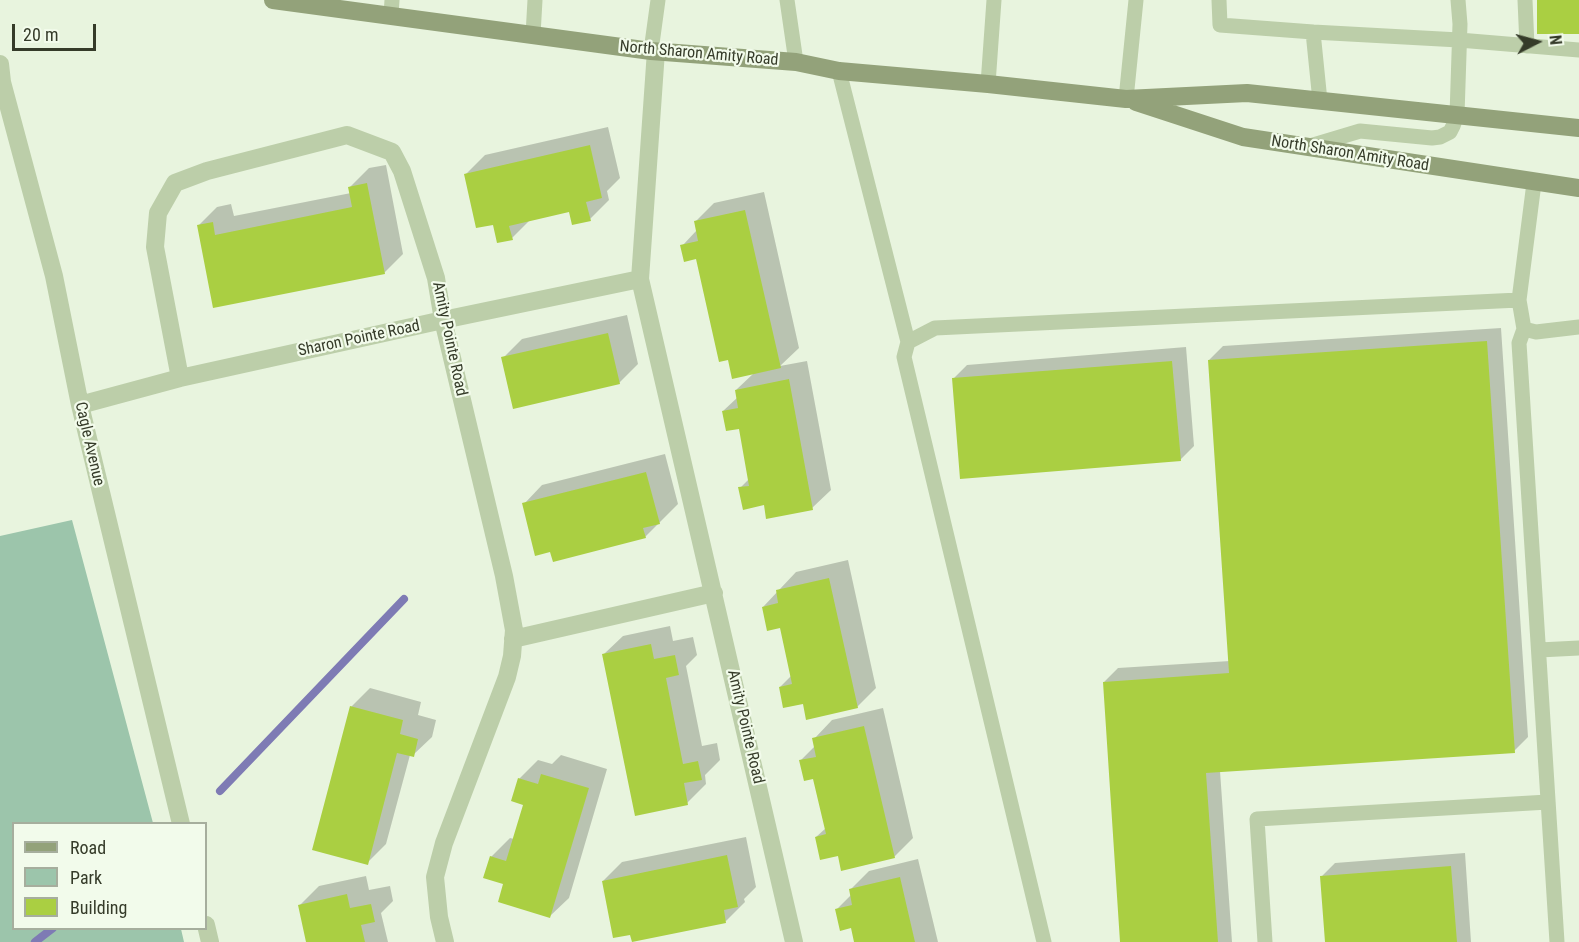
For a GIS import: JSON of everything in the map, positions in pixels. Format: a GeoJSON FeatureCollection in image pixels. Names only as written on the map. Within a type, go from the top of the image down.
{"type":"FeatureCollection","features":[{"type":"Feature","properties":{"kind":"main road","name":"North Sharon Amity Road"},"geometry":{"type":"LineString","coordinates":[[283,1],[391,8],[533,35],[653,51],[796,62],[839,71],[1126,99],[1247,93],[1579,128]]}},
{"type":"Feature","properties":{"kind":"main road","name":"North Sharon Amity Road"},"geometry":{"type":"LineString","coordinates":[[1126,99],[1244,137],[1534,183],[1579,188]]}},
{"type":"Feature","properties":{"kind":"street","name":"Amity Pointe Road"},"geometry":{"type":"LineString","coordinates":[[653,51],[640,279],[794,942]]}},
{"type":"Feature","properties":{"kind":"street","name":"Cagle Avenue"},"geometry":{"type":"LineString","coordinates":[[0,64],[2,82],[54,276],[80,405],[181,822]]}},
{"type":"Feature","properties":{"kind":"street","name":"Amity Pointe Road"},"geometry":{"type":"LineString","coordinates":[[180,378],[155,247],[158,213],[175,183],[207,171],[347,135],[392,152],[402,171],[436,278],[443,320],[504,576],[514,630],[512,656],[507,677],[444,843],[435,877],[439,917],[445,942]]}},
{"type":"Feature","properties":{"kind":"street","name":"Sharon Pointe Road"},"geometry":{"type":"LineString","coordinates":[[80,405],[180,378],[640,279]]}},
{"type":"Feature","properties":{"kind":"street"},"geometry":{"type":"LineString","coordinates":[[513,639],[714,593]]}},
{"type":"Feature","properties":{"kind":"lane"},"geometry":{"type":"LineString","coordinates":[[533,35],[536,0]]}},
{"type":"Feature","properties":{"kind":"lane"},"geometry":{"type":"LineString","coordinates":[[653,51],[658,0]]}},
{"type":"Feature","properties":{"kind":"lane"},"geometry":{"type":"LineString","coordinates":[[787,0],[796,62]]}},
{"type":"Feature","properties":{"kind":"lane"},"geometry":{"type":"LineString","coordinates":[[988,84],[994,0]]}},
{"type":"Feature","properties":{"kind":"lane"},"geometry":{"type":"LineString","coordinates":[[1126,99],[1136,0]]}},
{"type":"Feature","properties":{"kind":"lane"},"geometry":{"type":"LineString","coordinates":[[1220,0],[1220,25],[1459,39],[1579,50]]}},
{"type":"Feature","properties":{"kind":"lane"},"geometry":{"type":"LineString","coordinates":[[1307,147],[1360,131],[1432,138],[1450,132],[1457,114],[1458,0]]}},
{"type":"Feature","properties":{"kind":"lane"},"geometry":{"type":"LineString","coordinates":[[1525,0],[1527,46]]}},
{"type":"Feature","properties":{"kind":"lane"},"geometry":{"type":"LineString","coordinates":[[1313,32],[1320,101]]}},
{"type":"Feature","properties":{"kind":"lane"},"geometry":{"type":"LineString","coordinates":[[839,71],[908,342],[904,357],[1044,942]]}},
{"type":"Feature","properties":{"kind":"lane"},"geometry":{"type":"LineString","coordinates":[[1534,183],[1519,300],[1524,329],[1519,343],[1557,942]]}},
{"type":"Feature","properties":{"kind":"lane"},"geometry":{"type":"LineString","coordinates":[[908,342],[935,328],[1519,300]]}},
{"type":"Feature","properties":{"kind":"lane"},"geometry":{"type":"LineString","coordinates":[[1524,329],[1536,332],[1579,327]]}},
{"type":"Feature","properties":{"kind":"lane"},"geometry":{"type":"LineString","coordinates":[[1539,651],[1579,648]]}},
{"type":"Feature","properties":{"kind":"lane"},"geometry":{"type":"LineString","coordinates":[[1264,942],[1257,819],[1548,802]]}},
{"type":"Feature","properties":{"kind":"green space"},"geometry":{"type":"Polygon","coordinates":[[[72,520],[153,822],[12,822],[12,930],[181,930],[184,942],[0,942],[0,536],[72,520]]]}},
{"type":"Feature","properties":{"kind":"building"},"geometry":{"type":"Polygon","coordinates":[[[1537,0],[1579,0],[1579,34],[1537,34],[1537,0]]]}},
{"type":"Feature","properties":{"kind":"building"},"geometry":{"type":"Polygon","coordinates":[[[590,145],[602,198],[586,202],[591,221],[572,225],[569,212],[509,226],[513,240],[497,243],[493,225],[476,228],[464,174],[590,145]]]}},
{"type":"Feature","properties":{"kind":"building"},"geometry":{"type":"Polygon","coordinates":[[[367,183],[385,274],[213,308],[197,225],[213,222],[215,235],[352,207],[348,187],[367,183]]]}},
{"type":"Feature","properties":{"kind":"building"},"geometry":{"type":"Polygon","coordinates":[[[745,210],[781,368],[732,379],[728,360],[719,362],[696,259],[684,262],[680,245],[698,241],[694,221],[745,210]]]}},
{"type":"Feature","properties":{"kind":"building"},"geometry":{"type":"Polygon","coordinates":[[[608,333],[620,384],[513,409],[501,357],[608,333]]]}},
{"type":"Feature","properties":{"kind":"building"},"geometry":{"type":"Polygon","coordinates":[[[1487,341],[1515,753],[1206,773],[1218,942],[1120,942],[1103,682],[1229,673],[1208,360],[1487,341]]]}},
{"type":"Feature","properties":{"kind":"building"},"geometry":{"type":"Polygon","coordinates":[[[1172,361],[1181,461],[960,479],[952,378],[1172,361]]]}},
{"type":"Feature","properties":{"kind":"building"},"geometry":{"type":"Polygon","coordinates":[[[789,379],[813,510],[766,519],[764,505],[743,510],[738,487],[749,486],[739,429],[726,431],[722,411],[738,408],[735,390],[789,379]]]}},
{"type":"Feature","properties":{"kind":"building"},"geometry":{"type":"Polygon","coordinates":[[[646,472],[660,524],[643,528],[646,538],[553,562],[550,552],[535,556],[522,503],[646,472]]]}},
{"type":"Feature","properties":{"kind":"building"},"geometry":{"type":"Polygon","coordinates":[[[829,578],[858,708],[806,720],[803,704],[783,708],[779,687],[792,684],[780,628],[767,631],[762,607],[778,603],[776,590],[829,578]]]}},
{"type":"Feature","properties":{"kind":"building"},"geometry":{"type":"Polygon","coordinates":[[[651,644],[654,659],[675,655],[679,675],[666,678],[683,764],[698,761],[702,780],[684,783],[688,805],[635,816],[602,654],[651,644]]]}},
{"type":"Feature","properties":{"kind":"building"},"geometry":{"type":"Polygon","coordinates":[[[350,706],[403,720],[400,734],[418,739],[414,757],[397,753],[368,865],[312,850],[350,706]]]}},
{"type":"Feature","properties":{"kind":"building"},"geometry":{"type":"Polygon","coordinates":[[[864,726],[895,858],[841,871],[838,856],[820,860],[815,837],[826,834],[813,779],[804,781],[799,760],[816,757],[812,738],[864,726]]]}},
{"type":"Feature","properties":{"kind":"building"},"geometry":{"type":"Polygon","coordinates":[[[541,774],[589,788],[550,918],[498,902],[503,884],[483,878],[490,856],[506,861],[523,805],[511,801],[518,778],[538,784],[541,774]]]}},
{"type":"Feature","properties":{"kind":"building"},"geometry":{"type":"Polygon","coordinates":[[[727,855],[738,907],[724,910],[726,923],[632,942],[630,935],[613,938],[602,881],[727,855]]]}},
{"type":"Feature","properties":{"kind":"building"},"geometry":{"type":"Polygon","coordinates":[[[1451,866],[1457,942],[1325,942],[1320,876],[1451,866]]]}},
{"type":"Feature","properties":{"kind":"building"},"geometry":{"type":"Polygon","coordinates":[[[900,877],[915,942],[854,942],[851,928],[840,931],[835,909],[852,905],[849,889],[900,877]]]}},
{"type":"Feature","properties":{"kind":"building"},"geometry":{"type":"Polygon","coordinates":[[[347,894],[350,908],[371,904],[375,922],[361,925],[365,942],[306,942],[298,905],[347,894]]]}},
{"type":"Feature","properties":{"kind":"waterway"},"geometry":{"type":"LineString","coordinates":[[220,791],[404,599]]}},
{"type":"Feature","properties":{"kind":"waterway"},"geometry":{"type":"LineString","coordinates":[[35,942],[50,930]]}}]}
